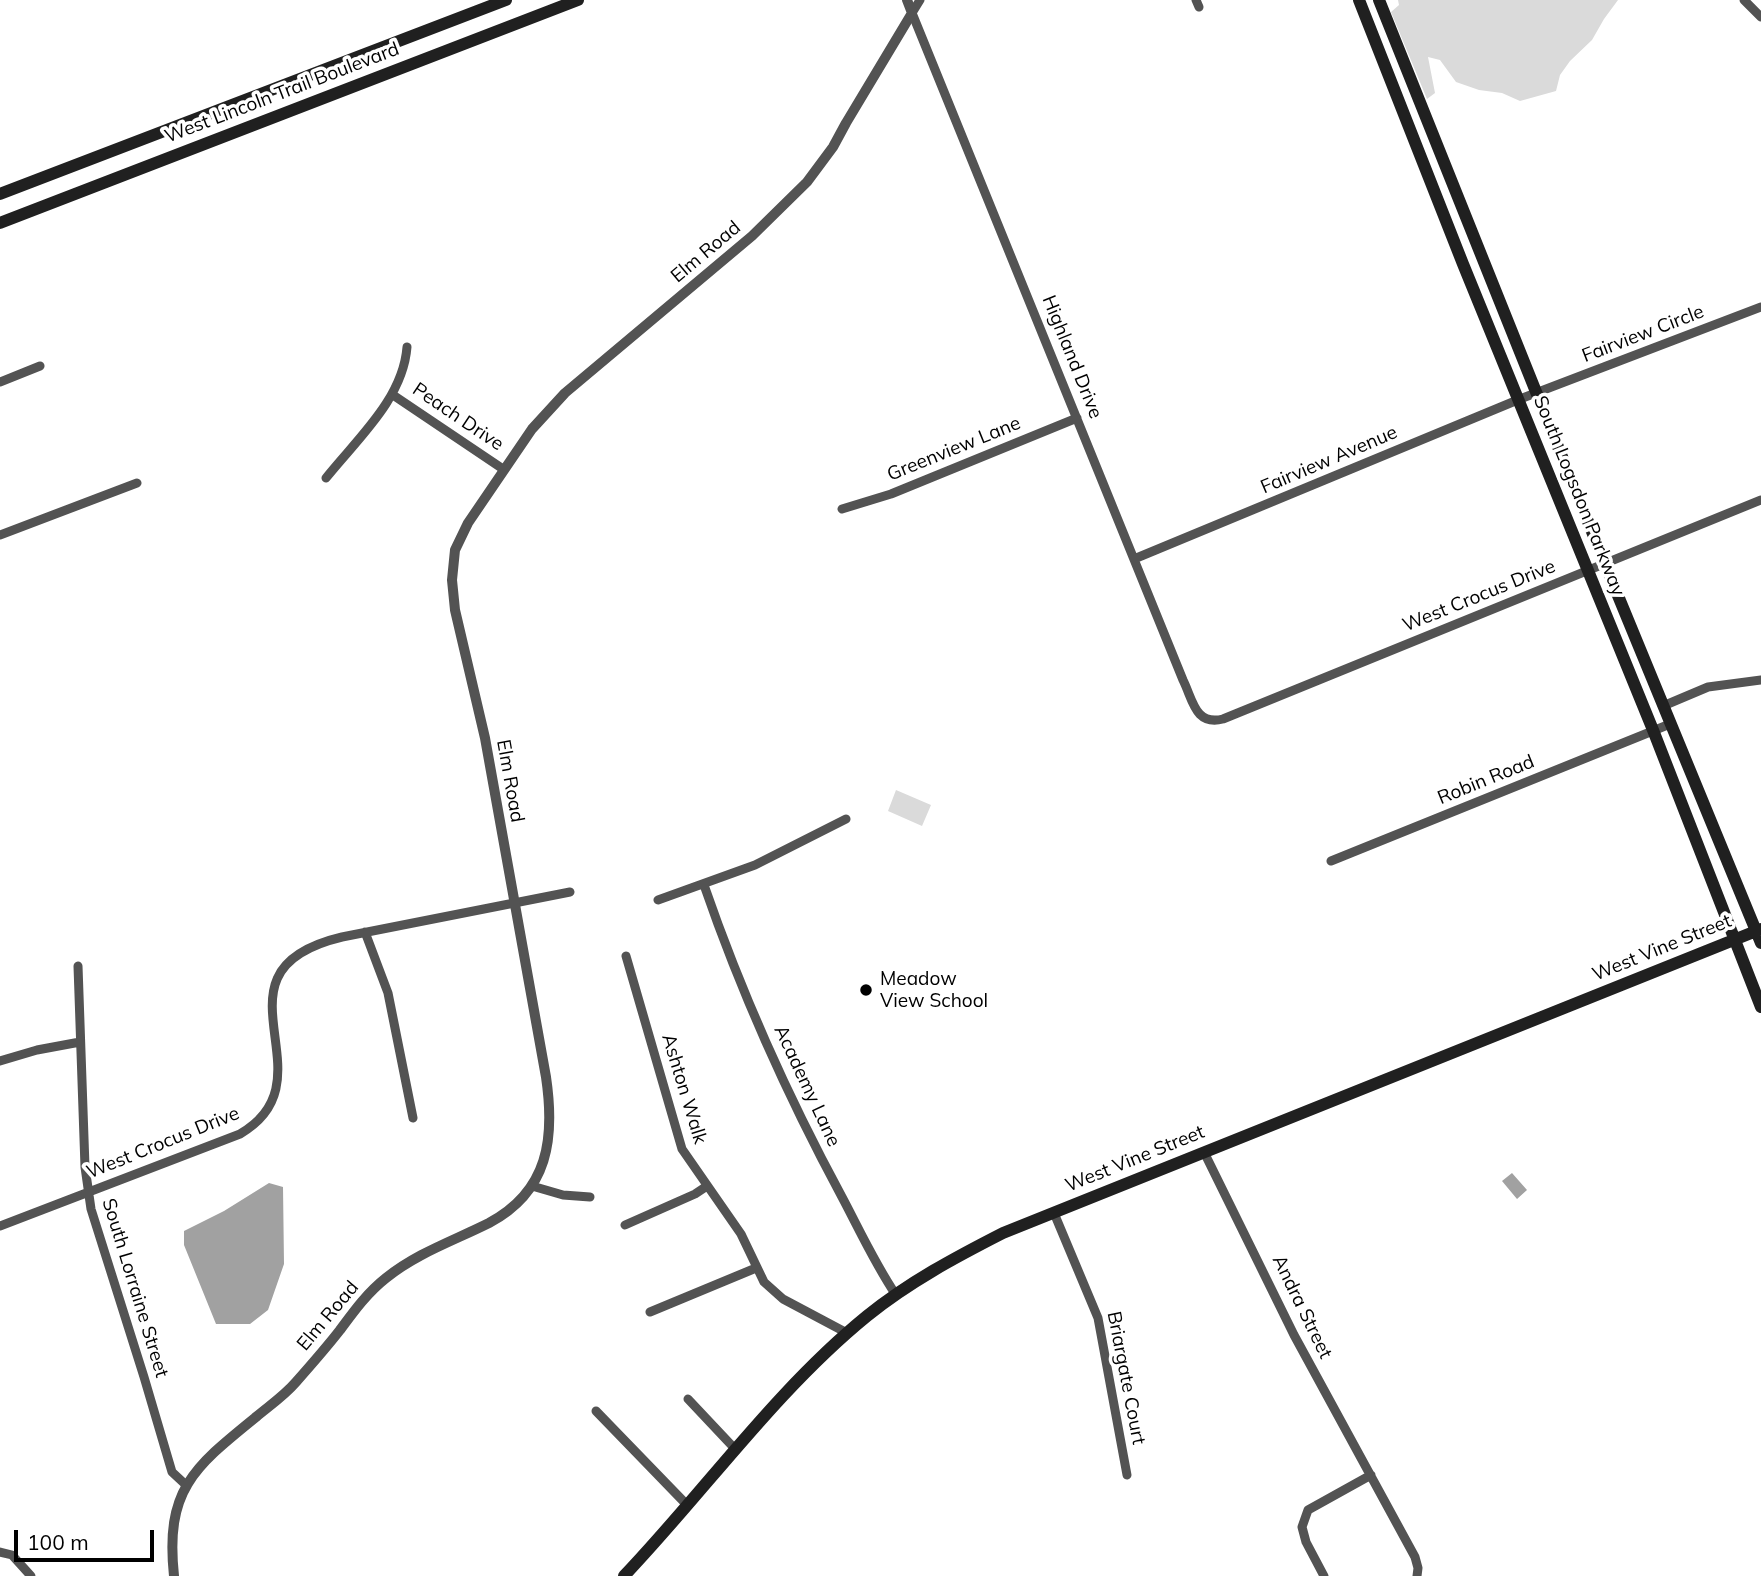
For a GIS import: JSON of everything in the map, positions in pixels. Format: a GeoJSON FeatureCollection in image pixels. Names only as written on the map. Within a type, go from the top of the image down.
{"type":"FeatureCollection","features":[{"type":"Feature","properties":{"kind":"main road","name":"West Lincoln Trail Boulevard"},"geometry":{"type":"LineString","coordinates":[[0,194],[506,0]]}},
{"type":"Feature","properties":{"kind":"main road","name":"West Lincoln Trail Boulevard"},"geometry":{"type":"LineString","coordinates":[[0,223],[578,0]]}},
{"type":"Feature","properties":{"kind":"main road","name":"South Logsdon Parkway"},"geometry":{"type":"LineString","coordinates":[[1359,0],[1653,730],[1761,1007]]}},
{"type":"Feature","properties":{"kind":"main road","name":"South Logsdon Parkway"},"geometry":{"type":"LineString","coordinates":[[1379,0],[1670,724],[1759,934]]}},
{"type":"Feature","properties":{"kind":"main road","name":"West Vine Street"},"geometry":{"type":"LineString","coordinates":[[625,1576],[736,1450],[847,1333],[896,1295],[962,1254],[1003,1233],[1204,1152],[1735,940],[1759,934]]}},
{"type":"Feature","properties":{"kind":"street","name":"Highland Drive"},"geometry":{"type":"LineString","coordinates":[[907,0],[1199,715],[1210,721]]}},
{"type":"Feature","properties":{"kind":"street","name":"Elm Road"},"geometry":{"type":"LineString","coordinates":[[174,1576],[173,1523],[186,1485],[201,1463],[294,1384],[360,1303],[384,1279],[422,1253],[491,1222],[524,1196],[539,1174],[548,1148],[550,1106],[489,762],[455,610],[453,557],[460,536],[532,429],[565,393],[752,236],[807,182],[833,147],[920,0]]}},
{"type":"Feature","properties":{"kind":"street"},"geometry":{"type":"LineString","coordinates":[[1744,0],[1761,17]]}},
{"type":"Feature","properties":{"kind":"street"},"geometry":{"type":"LineString","coordinates":[[1388,72],[1405,65]]}},
{"type":"Feature","properties":{"kind":"street"},"geometry":{"type":"LineString","coordinates":[[1447,224],[1466,215]]}},
{"type":"Feature","properties":{"kind":"street","name":"Fairview Circle"},"geometry":{"type":"LineString","coordinates":[[1537,393],[1761,307]]}},
{"type":"Feature","properties":{"kind":"street"},"geometry":{"type":"LineString","coordinates":[[326,478],[393,395],[406,360],[407,347]]}},
{"type":"Feature","properties":{"kind":"street"},"geometry":{"type":"LineString","coordinates":[[0,382],[40,366]]}},
{"type":"Feature","properties":{"kind":"street","name":"Fairview Avenue"},"geometry":{"type":"LineString","coordinates":[[1134,559],[1537,393]]}},
{"type":"Feature","properties":{"kind":"street","name":"Peach Drive"},"geometry":{"type":"LineString","coordinates":[[393,395],[503,469]]}},
{"type":"Feature","properties":{"kind":"street","name":"Greenview Lane"},"geometry":{"type":"LineString","coordinates":[[842,509],[891,494],[1077,418]]}},
{"type":"Feature","properties":{"kind":"street"},"geometry":{"type":"LineString","coordinates":[[0,535],[137,483]]}},
{"type":"Feature","properties":{"kind":"street","name":"West Crocus Drive"},"geometry":{"type":"LineString","coordinates":[[1210,721],[1223,719],[1761,500]]}},
{"type":"Feature","properties":{"kind":"street"},"geometry":{"type":"LineString","coordinates":[[1663,706],[1708,687],[1761,680]]}},
{"type":"Feature","properties":{"kind":"street","name":"Robin Road"},"geometry":{"type":"LineString","coordinates":[[1331,861],[1670,724]]}},
{"type":"Feature","properties":{"kind":"street"},"geometry":{"type":"LineString","coordinates":[[658,900],[755,865],[846,819]]}},
{"type":"Feature","properties":{"kind":"street","name":"Academy Lane"},"geometry":{"type":"LineString","coordinates":[[704,885],[744,989],[787,1089],[814,1145],[896,1295]]}},
{"type":"Feature","properties":{"kind":"street","name":"West Crocus Drive"},"geometry":{"type":"LineString","coordinates":[[0,1226],[240,1134],[260,1121],[273,1102],[279,1081],[271,1002],[282,971],[307,948],[330,939],[570,892]]}},
{"type":"Feature","properties":{"kind":"street"},"geometry":{"type":"LineString","coordinates":[[365,932],[388,993],[413,1118]]}},
{"type":"Feature","properties":{"kind":"street","name":"Ashton Walk"},"geometry":{"type":"LineString","coordinates":[[626,956],[682,1149],[741,1234],[764,1282],[783,1299],[847,1333]]}},
{"type":"Feature","properties":{"kind":"street","name":"South Lorraine Street"},"geometry":{"type":"LineString","coordinates":[[78,966],[91,1209],[172,1472],[186,1485]]}},
{"type":"Feature","properties":{"kind":"street"},"geometry":{"type":"LineString","coordinates":[[0,1061],[37,1050],[80,1042]]}},
{"type":"Feature","properties":{"kind":"street","name":"Andra Street"},"geometry":{"type":"LineString","coordinates":[[1204,1152],[1294,1335],[1415,1557],[1417,1576]]}},
{"type":"Feature","properties":{"kind":"street"},"geometry":{"type":"LineString","coordinates":[[532,1186],[563,1195],[590,1197]]}},
{"type":"Feature","properties":{"kind":"street"},"geometry":{"type":"LineString","coordinates":[[625,1225],[707,1186]]}},
{"type":"Feature","properties":{"kind":"street","name":"Briargate Court"},"geometry":{"type":"LineString","coordinates":[[1054,1213],[1098,1318],[1127,1475]]}},
{"type":"Feature","properties":{"kind":"street"},"geometry":{"type":"LineString","coordinates":[[650,1312],[756,1268]]}},
{"type":"Feature","properties":{"kind":"street"},"geometry":{"type":"LineString","coordinates":[[688,1399],[736,1450]]}},
{"type":"Feature","properties":{"kind":"street"},"geometry":{"type":"LineString","coordinates":[[596,1411],[688,1506]]}},
{"type":"Feature","properties":{"kind":"street"},"geometry":{"type":"LineString","coordinates":[[1324,1576],[1306,1542],[1303,1527],[1308,1510],[1371,1475]]}},
{"type":"Feature","properties":{"kind":"street"},"geometry":{"type":"LineString","coordinates":[[0,1552],[12,1555],[31,1576]]}},
{"type":"Feature","properties":{"kind":"shaded area"},"geometry":{"type":"Polygon","coordinates":[[[1398,0],[1618,0],[1592,40],[1560,75],[1556,91],[1520,101],[1502,93],[1479,90],[1456,82],[1440,60],[1428,57],[1435,93],[1427,99],[1391,12],[1399,5],[1398,0]]]}},
{"type":"Feature","properties":{"kind":"shaded area"},"geometry":{"type":"Polygon","coordinates":[[[896,790],[931,805],[922,826],[888,811],[896,790]]]}},
{"type":"Feature","properties":{"kind":"shaded area"},"geometry":{"type":"Polygon","coordinates":[[[1512,1173],[1527,1190],[1517,1199],[1502,1181],[1512,1173]]]}},
{"type":"Feature","properties":{"kind":"shaded area"},"geometry":{"type":"Polygon","coordinates":[[[269,1183],[283,1187],[284,1264],[268,1310],[250,1324],[216,1324],[184,1245],[184,1231],[224,1211],[269,1183]]]}},
{"type":"Feature","properties":{"kind":"place","name":"Meadow View School"},"geometry":{"type":"Point","coordinates":[866,990]}}]}
